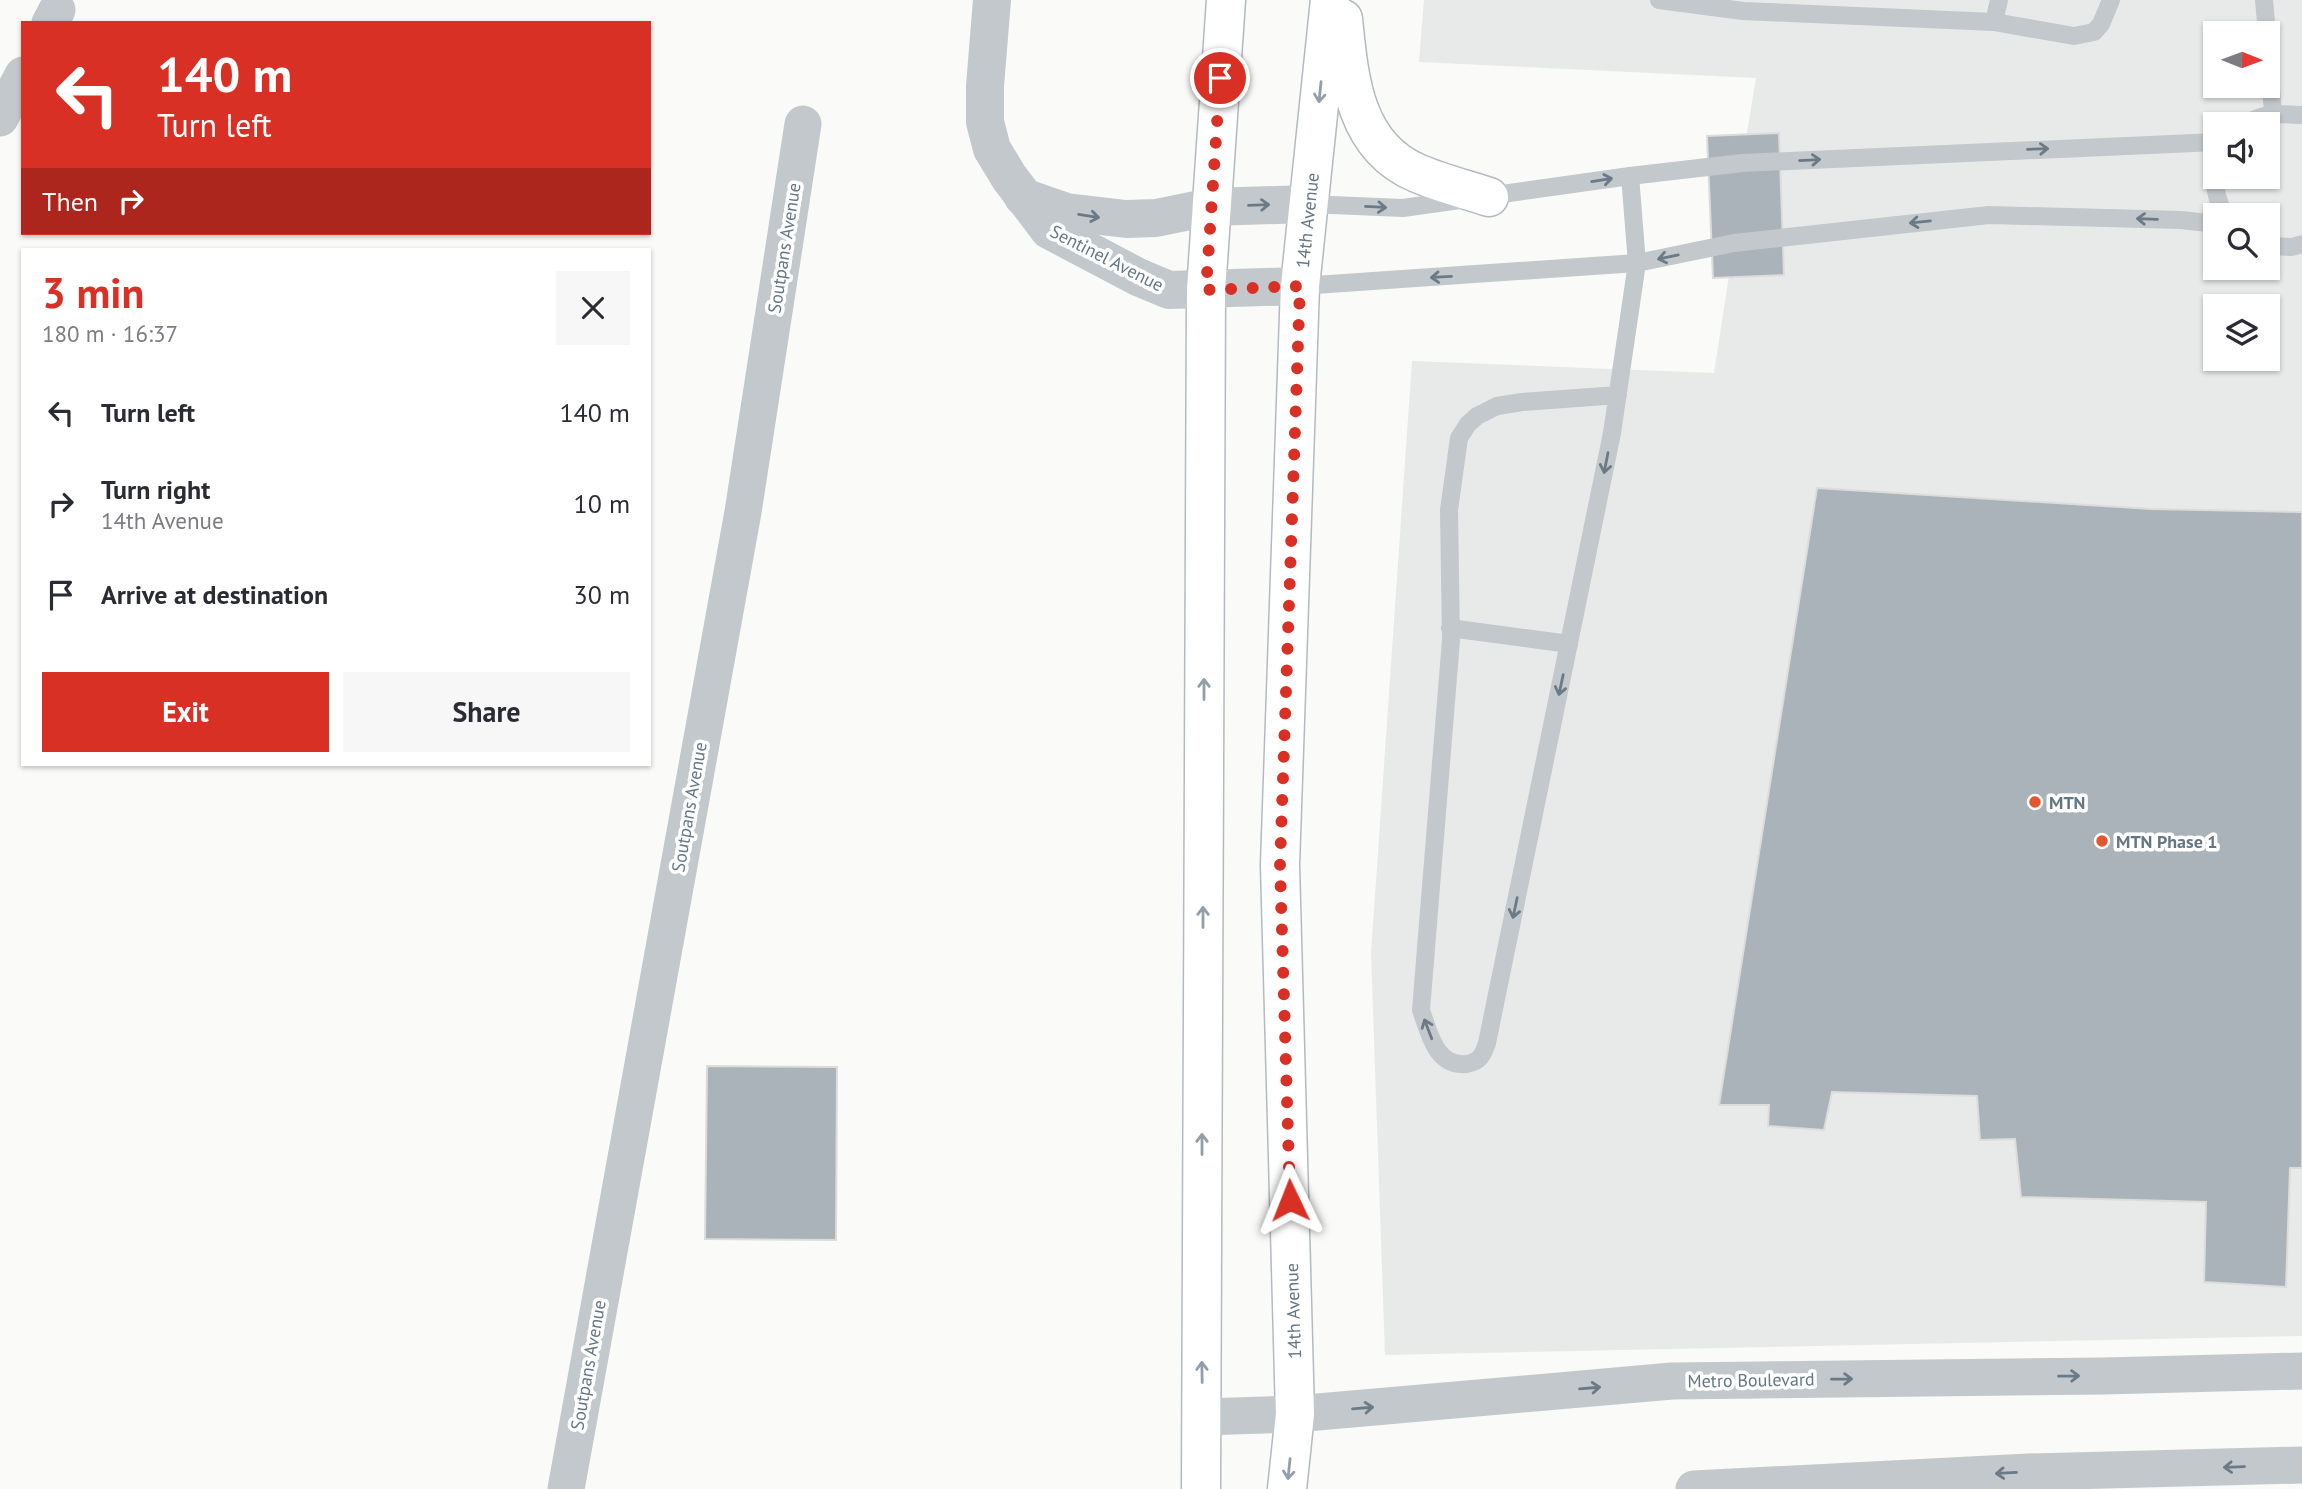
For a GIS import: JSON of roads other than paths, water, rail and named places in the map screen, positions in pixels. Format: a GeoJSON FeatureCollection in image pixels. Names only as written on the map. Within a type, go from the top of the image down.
{"type":"FeatureCollection","features":[{"type":"Feature","properties":{"kind":"main road"},"geometry":{"type":"LineString","coordinates":[[1201,1489],[1206,290],[1226,0]]}},
{"type":"Feature","properties":{"kind":"main road","name":"14th Avenue"},"geometry":{"type":"LineString","coordinates":[[1287,1489],[1296,1414],[1280,865],[1300,286],[1330,0]]}},
{"type":"Feature","properties":{"kind":"main road"},"geometry":{"type":"LineString","coordinates":[[1341,0],[1354,96],[1368,132],[1383,150],[1414,172],[1489,197]]}},
{"type":"Feature","properties":{"kind":"street","name":"Sentinel Avenue"},"geometry":{"type":"LineString","coordinates":[[992,0],[985,122],[992,149],[1040,221],[1060,238],[1169,290],[1300,286]]}},
{"type":"Feature","properties":{"kind":"street"},"geometry":{"type":"LineString","coordinates":[[0,118],[21,79]]}},
{"type":"Feature","properties":{"kind":"street","name":"Soutpans Avenue"},"geometry":{"type":"LineString","coordinates":[[566,1489],[743,512],[803,124]]}},
{"type":"Feature","properties":{"kind":"street","name":"Sentinel Avenue"},"geometry":{"type":"LineString","coordinates":[[1023,197],[1066,212],[1126,219],[1156,218],[1210,207],[1308,204]]}},
{"type":"Feature","properties":{"kind":"street","name":"Metro Boulevard"},"geometry":{"type":"LineString","coordinates":[[1202,1417],[1296,1414],[1672,1381],[2302,1371]]}},
{"type":"Feature","properties":{"kind":"street"},"geometry":{"type":"LineString","coordinates":[[1694,1489],[2029,1472],[2302,1465]]}},
{"type":"Feature","properties":{"kind":"lane"},"geometry":{"type":"LineString","coordinates":[[1659,0],[1864,8],[1994,22],[2074,36],[2094,32],[2101,24],[2112,0]]}},
{"type":"Feature","properties":{"kind":"lane"},"geometry":{"type":"LineString","coordinates":[[1994,22],[1999,0]]}},
{"type":"Feature","properties":{"kind":"lane"},"geometry":{"type":"LineString","coordinates":[[2264,0],[2266,21]]}},
{"type":"Feature","properties":{"kind":"lane"},"geometry":{"type":"LineString","coordinates":[[2280,114],[2302,116]]}},
{"type":"Feature","properties":{"kind":"lane"},"geometry":{"type":"LineString","coordinates":[[1308,204],[1403,208],[1742,163],[2203,143]]}},
{"type":"Feature","properties":{"kind":"lane"},"geometry":{"type":"LineString","coordinates":[[1618,395],[1522,402],[1497,407],[1477,416],[1459,438],[1449,510],[1450,628],[1421,1010],[1435,1047],[1443,1058],[1451,1063],[1476,1062],[1483,1055],[1487,1043],[1612,433],[1618,395],[1637,263],[1630,176]]}},
{"type":"Feature","properties":{"kind":"lane"},"geometry":{"type":"LineString","coordinates":[[1300,286],[1637,263],[1734,243],[1989,215],[2203,223]]}},
{"type":"Feature","properties":{"kind":"lane"},"geometry":{"type":"LineString","coordinates":[[2280,246],[2302,244]]}},
{"type":"Feature","properties":{"kind":"lane"},"geometry":{"type":"LineString","coordinates":[[1450,628],[1569,644]]}},
{"type":"Feature","properties":{"kind":"place","name":"MTN"},"geometry":{"type":"Point","coordinates":[2035,802]}},
{"type":"Feature","properties":{"kind":"place","name":"MTN Phase 1"},"geometry":{"type":"Point","coordinates":[2102,841]}}]}
